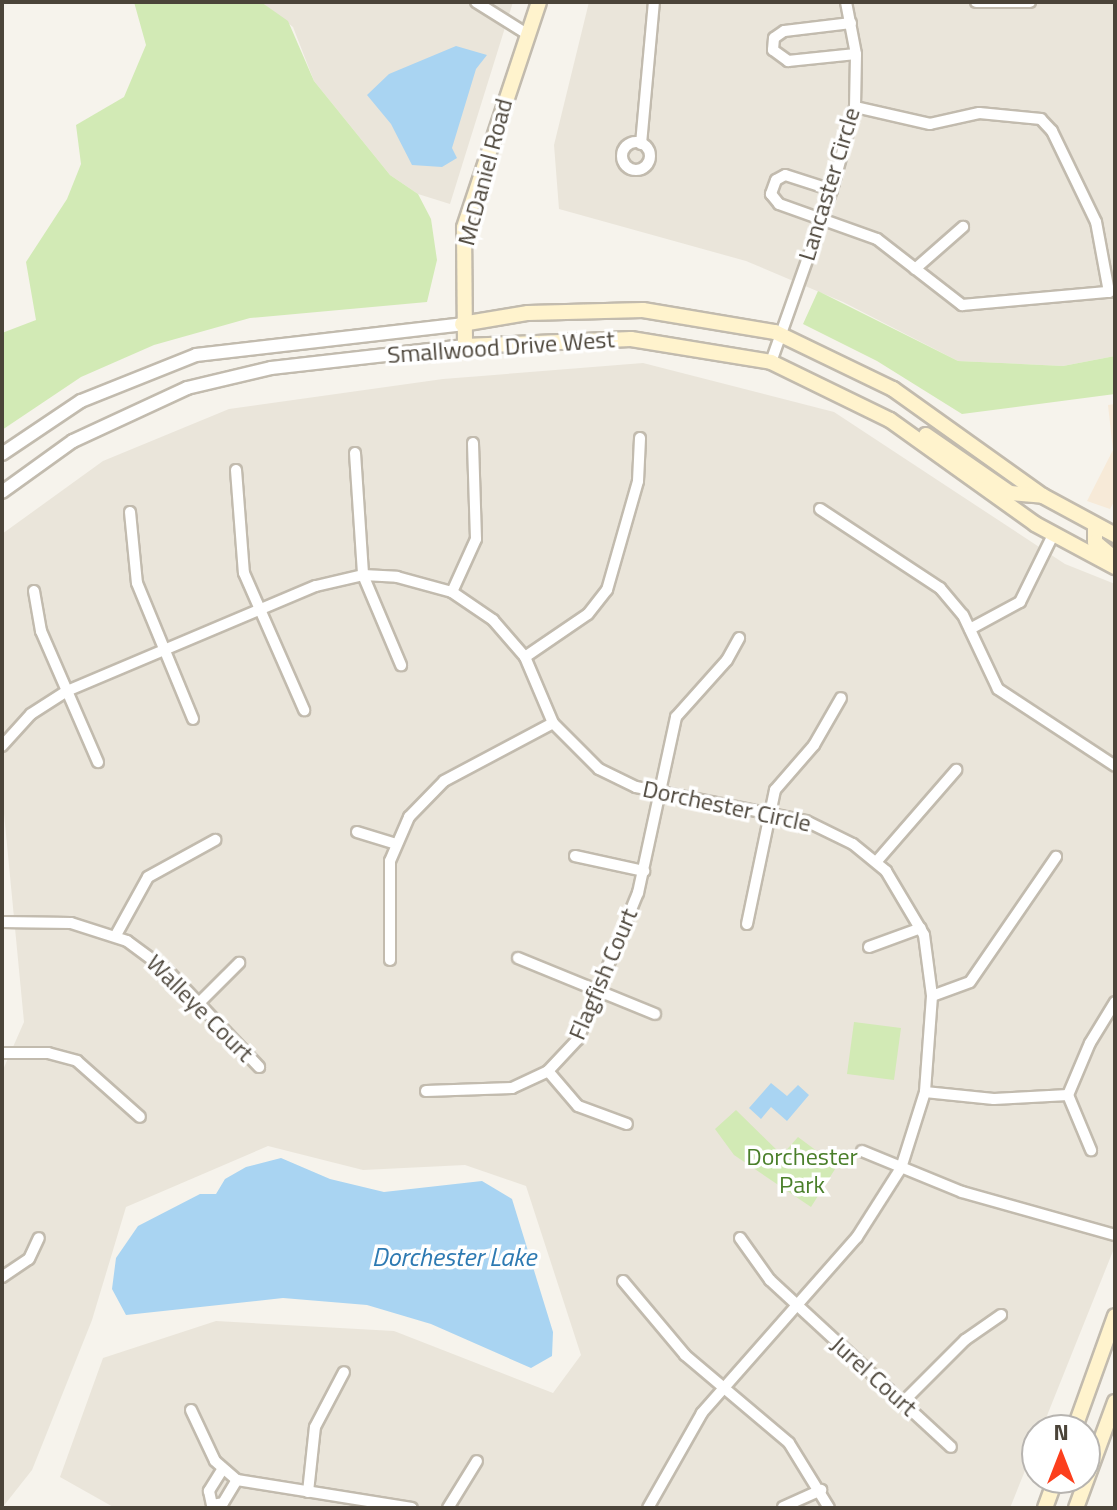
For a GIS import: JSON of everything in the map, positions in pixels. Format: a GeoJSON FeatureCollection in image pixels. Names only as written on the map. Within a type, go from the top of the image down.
{"type":"FeatureCollection","features":[{"type":"Feature","properties":{"kind":"main road","name":"McDaniel Road"},"geometry":{"type":"LineString","coordinates":[[465,346],[462,324],[464,228],[539,2]]}},
{"type":"Feature","properties":{"kind":"main road","name":"Smallwood Drive West"},"geometry":{"type":"LineString","coordinates":[[462,324],[528,313],[643,310],[735,321],[780,334],[893,389],[1043,496],[1115,535]]}},
{"type":"Feature","properties":{"kind":"main road","name":"Smallwood Drive West"},"geometry":{"type":"LineString","coordinates":[[465,346],[631,339],[771,362],[851,396],[1053,535],[1115,567]]}},
{"type":"Feature","properties":{"kind":"main road"},"geometry":{"type":"LineString","coordinates":[[851,396],[912,424],[1010,493],[1043,496]]}},
{"type":"Feature","properties":{"kind":"main road"},"geometry":{"type":"LineString","coordinates":[[1095,525],[1095,542],[1115,559]]}},
{"type":"Feature","properties":{"kind":"main road"},"geometry":{"type":"LineString","coordinates":[[1080,1414],[1115,1316]]}},
{"type":"Feature","properties":{"kind":"main road"},"geometry":{"type":"LineString","coordinates":[[1076,1508],[1115,1402]]}},
{"type":"Feature","properties":{"kind":"street"},"geometry":{"type":"LineString","coordinates":[[476,2],[527,34]]}},
{"type":"Feature","properties":{"kind":"street"},"geometry":{"type":"LineString","coordinates":[[641,144],[654,2]]}},
{"type":"Feature","properties":{"kind":"street","name":"Lancaster Circle"},"geometry":{"type":"LineString","coordinates":[[771,362],[832,190],[855,107],[856,54],[846,2]]}},
{"type":"Feature","properties":{"kind":"street"},"geometry":{"type":"LineString","coordinates":[[976,2],[1030,2]]}},
{"type":"Feature","properties":{"kind":"street"},"geometry":{"type":"LineString","coordinates":[[851,23],[784,31],[774,38],[773,50],[788,61],[856,54]]}},
{"type":"Feature","properties":{"kind":"street"},"geometry":{"type":"LineString","coordinates":[[832,190],[785,175],[773,184],[775,201],[869,235],[962,305],[1112,292],[1096,222],[1052,131],[1041,119],[979,113],[930,124],[855,107]]}},
{"type":"Feature","properties":{"kind":"street"},"geometry":{"type":"LineString","coordinates":[[915,269],[963,227]]}},
{"type":"Feature","properties":{"kind":"street","name":"Smallwood Drive West"},"geometry":{"type":"LineString","coordinates":[[2,454],[81,401],[196,355],[462,324]]}},
{"type":"Feature","properties":{"kind":"street","name":"Smallwood Drive West"},"geometry":{"type":"LineString","coordinates":[[2,492],[73,441],[187,388],[271,368],[465,346]]}},
{"type":"Feature","properties":{"kind":"street"},"geometry":{"type":"LineString","coordinates":[[525,657],[588,614],[603,597],[638,481],[640,438]]}},
{"type":"Feature","properties":{"kind":"street"},"geometry":{"type":"LineString","coordinates":[[452,592],[476,539],[473,443]]}},
{"type":"Feature","properties":{"kind":"street"},"geometry":{"type":"LineString","coordinates":[[355,453],[363,575],[401,665]]}},
{"type":"Feature","properties":{"kind":"street"},"geometry":{"type":"LineString","coordinates":[[236,470],[243,567],[304,710]]}},
{"type":"Feature","properties":{"kind":"street"},"geometry":{"type":"LineString","coordinates":[[820,509],[940,588],[970,629],[998,689],[1115,766]]}},
{"type":"Feature","properties":{"kind":"street"},"geometry":{"type":"LineString","coordinates":[[130,512],[137,583],[193,719]]}},
{"type":"Feature","properties":{"kind":"street"},"geometry":{"type":"LineString","coordinates":[[970,629],[1000,618],[1020,602],[1053,535]]}},
{"type":"Feature","properties":{"kind":"street","name":"Dorchester Circle"},"geometry":{"type":"LineString","coordinates":[[4,738],[31,714],[67,691],[316,586],[363,575],[409,579],[452,592],[493,620],[525,657],[553,723],[599,769],[661,792],[770,813],[829,830],[877,861],[921,928],[932,996],[925,1092],[901,1168],[857,1237],[723,1385],[688,1434],[648,1508]]}},
{"type":"Feature","properties":{"kind":"street"},"geometry":{"type":"LineString","coordinates":[[34,591],[41,631],[98,762]]}},
{"type":"Feature","properties":{"kind":"street","name":"Flagfish Court"},"geometry":{"type":"LineString","coordinates":[[426,1091],[512,1088],[548,1071],[578,1039],[600,992],[644,871],[676,717],[727,660],[739,638]]}},
{"type":"Feature","properties":{"kind":"street"},"geometry":{"type":"LineString","coordinates":[[747,924],[778,782],[814,745],[841,698]]}},
{"type":"Feature","properties":{"kind":"street"},"geometry":{"type":"LineString","coordinates":[[390,960],[389,871],[396,844],[409,817],[437,787],[553,723]]}},
{"type":"Feature","properties":{"kind":"street"},"geometry":{"type":"LineString","coordinates":[[877,861],[956,770]]}},
{"type":"Feature","properties":{"kind":"street"},"geometry":{"type":"LineString","coordinates":[[357,832],[396,844]]}},
{"type":"Feature","properties":{"kind":"street"},"geometry":{"type":"LineString","coordinates":[[116,935],[148,877],[215,840]]}},
{"type":"Feature","properties":{"kind":"street"},"geometry":{"type":"LineString","coordinates":[[575,856],[644,871]]}},
{"type":"Feature","properties":{"kind":"street"},"geometry":{"type":"LineString","coordinates":[[932,996],[965,986],[975,977],[1056,857]]}},
{"type":"Feature","properties":{"kind":"street","name":"Walleye Court"},"geometry":{"type":"LineString","coordinates":[[2,922],[71,923],[116,935],[158,962],[259,1067]]}},
{"type":"Feature","properties":{"kind":"street"},"geometry":{"type":"LineString","coordinates":[[869,947],[921,928]]}},
{"type":"Feature","properties":{"kind":"street"},"geometry":{"type":"LineString","coordinates":[[518,958],[655,1014]]}},
{"type":"Feature","properties":{"kind":"street"},"geometry":{"type":"LineString","coordinates":[[199,1003],[239,963]]}},
{"type":"Feature","properties":{"kind":"street"},"geometry":{"type":"LineString","coordinates":[[1091,1150],[1068,1095],[1090,1043],[1115,1002]]}},
{"type":"Feature","properties":{"kind":"street"},"geometry":{"type":"LineString","coordinates":[[2,1053],[48,1053],[77,1061],[120,1094],[140,1117]]}},
{"type":"Feature","properties":{"kind":"street"},"geometry":{"type":"LineString","coordinates":[[548,1071],[578,1106],[627,1124]]}},
{"type":"Feature","properties":{"kind":"street"},"geometry":{"type":"LineString","coordinates":[[925,1092],[979,1098],[1068,1095]]}},
{"type":"Feature","properties":{"kind":"street"},"geometry":{"type":"LineString","coordinates":[[862,1151],[980,1198],[1115,1235]]}},
{"type":"Feature","properties":{"kind":"street"},"geometry":{"type":"LineString","coordinates":[[2,1277],[29,1259],[39,1238]]}},
{"type":"Feature","properties":{"kind":"street","name":"Jurel Court"},"geometry":{"type":"LineString","coordinates":[[740,1238],[755,1264],[796,1305],[951,1447]]}},
{"type":"Feature","properties":{"kind":"street"},"geometry":{"type":"LineString","coordinates":[[623,1281],[676,1345],[789,1443],[821,1490],[829,1508]]}},
{"type":"Feature","properties":{"kind":"street"},"geometry":{"type":"LineString","coordinates":[[903,1402],[965,1340],[1001,1315]]}},
{"type":"Feature","properties":{"kind":"street"},"geometry":{"type":"LineString","coordinates":[[308,1492],[315,1427],[344,1372]]}},
{"type":"Feature","properties":{"kind":"street"},"geometry":{"type":"LineString","coordinates":[[191,1410],[222,1470],[237,1480],[359,1503],[412,1508]]}},
{"type":"Feature","properties":{"kind":"street"},"geometry":{"type":"LineString","coordinates":[[448,1508],[477,1461]]}},
{"type":"Feature","properties":{"kind":"street"},"geometry":{"type":"LineString","coordinates":[[222,1470],[209,1491],[209,1503],[223,1503],[237,1480]]}},
{"type":"Feature","properties":{"kind":"street"},"geometry":{"type":"LineString","coordinates":[[783,1507],[821,1490]]}},
{"type":"Feature","properties":{"kind":"shaded area"},"geometry":{"type":"Polygon","coordinates":[[[261,2],[513,2],[450,204],[418,194],[390,175],[314,81],[293,27],[261,2]]]}},
{"type":"Feature","properties":{"kind":"shaded area"},"geometry":{"type":"Polygon","coordinates":[[[589,2],[1115,2],[1115,356],[1063,366],[958,361],[843,302],[746,261],[559,209],[554,145],[589,2]]]}},
{"type":"Feature","properties":{"kind":"shaded area"},"geometry":{"type":"Polygon","coordinates":[[[643,363],[834,412],[1065,564],[1115,584],[1115,1246],[1048,1414],[1021,1414],[1021,1481],[1010,1508],[115,1508],[60,1477],[103,1358],[216,1321],[394,1331],[553,1393],[581,1355],[526,1186],[465,1165],[363,1170],[268,1146],[126,1207],[92,1320],[32,1470],[2,1508],[2,1072],[24,1022],[3,803],[2,534],[103,461],[229,409],[443,379],[643,363]]]}},
{"type":"Feature","properties":{"kind":"shaded area"},"geometry":{"type":"Polygon","coordinates":[[[1115,404],[1115,500],[1110,509],[1087,501],[1113,450],[1108,405],[1115,404]]]}},
{"type":"Feature","properties":{"kind":"green space"},"geometry":{"type":"Polygon","coordinates":[[[134,2],[261,2],[288,21],[314,81],[390,175],[418,194],[431,219],[437,260],[427,302],[250,318],[154,345],[81,377],[2,430],[2,333],[36,320],[26,262],[67,199],[81,164],[76,125],[124,97],[146,45],[134,2]]]}},
{"type":"Feature","properties":{"kind":"green space"},"geometry":{"type":"Polygon","coordinates":[[[818,291],[958,361],[1063,366],[1115,356],[1115,394],[962,414],[877,361],[803,324],[818,291]]]}},
{"type":"Feature","properties":{"kind":"green space"},"geometry":{"type":"Polygon","coordinates":[[[854,1022],[901,1028],[894,1080],[847,1074],[854,1022]]]}},
{"type":"Feature","properties":{"kind":"green space","name":"Dorchester Park"},"geometry":{"type":"Polygon","coordinates":[[[736,1110],[782,1155],[798,1137],[837,1166],[811,1207],[734,1155],[715,1129],[736,1110]]]}},
{"type":"Feature","properties":{"kind":"water"},"geometry":{"type":"Polygon","coordinates":[[[456,46],[487,55],[476,69],[452,148],[457,158],[442,167],[412,165],[391,124],[367,95],[389,74],[456,46]]]}},
{"type":"Feature","properties":{"kind":"water"},"geometry":{"type":"Polygon","coordinates":[[[771,1083],[787,1096],[798,1085],[809,1095],[787,1121],[771,1107],[761,1119],[749,1108],[771,1083]]]}},
{"type":"Feature","properties":{"kind":"water","name":"Dorchester Lake"},"geometry":{"type":"Polygon","coordinates":[[[281,1158],[330,1179],[384,1192],[482,1181],[512,1199],[553,1332],[552,1356],[531,1368],[431,1324],[367,1305],[283,1298],[126,1315],[112,1289],[116,1258],[138,1226],[200,1194],[216,1194],[225,1179],[246,1167],[281,1158]]]}}]}
